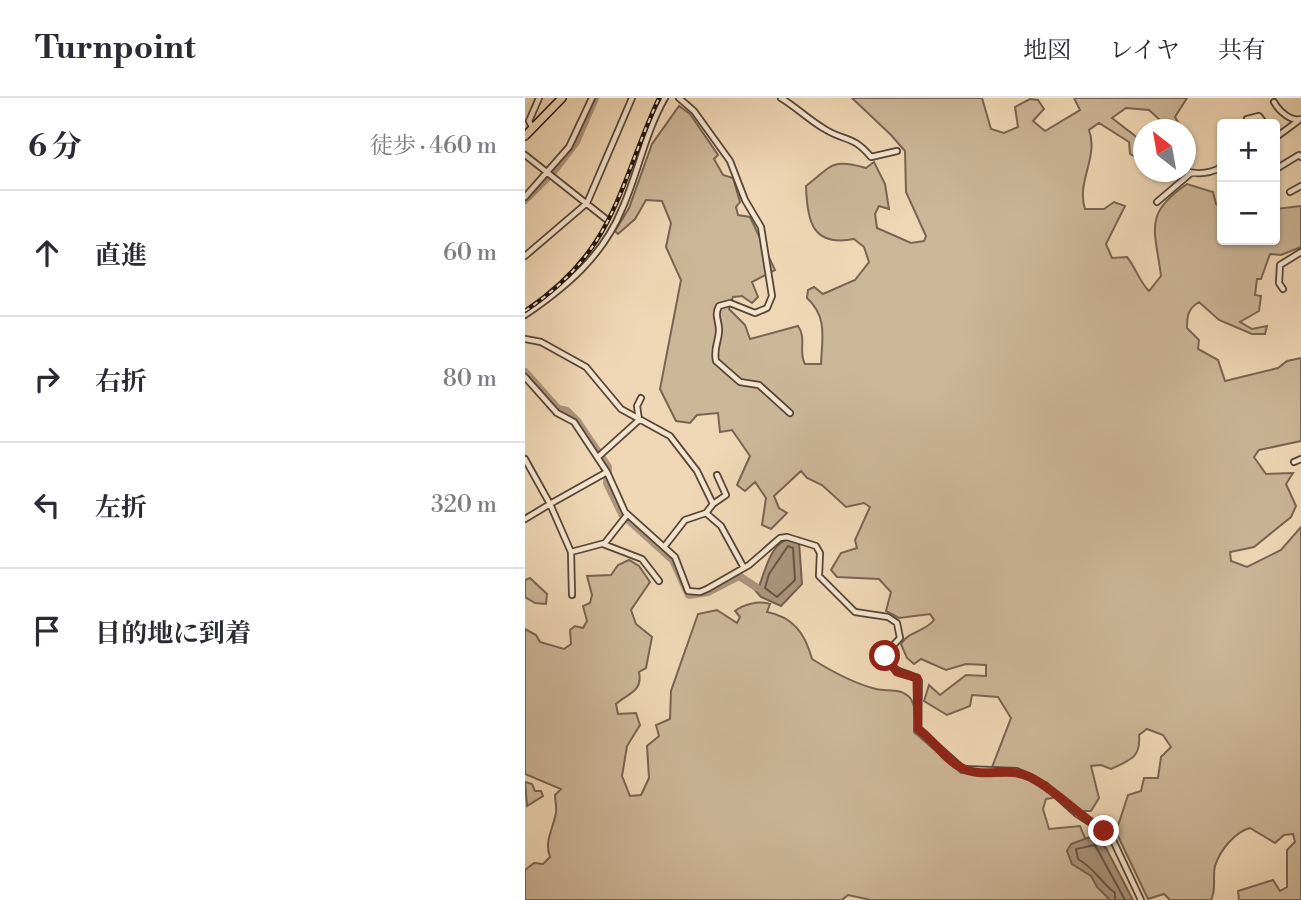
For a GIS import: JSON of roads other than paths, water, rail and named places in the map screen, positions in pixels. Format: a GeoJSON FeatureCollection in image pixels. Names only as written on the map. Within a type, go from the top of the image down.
{"type":"FeatureCollection","features":[{"type":"Feature","properties":{"kind":"main road"},"geometry":{"type":"LineString","coordinates":[[525,136],[562,98]]}},
{"type":"Feature","properties":{"kind":"street"},"geometry":{"type":"LineString","coordinates":[[533,127],[529,121],[539,98]]}},
{"type":"Feature","properties":{"kind":"street"},"geometry":{"type":"LineString","coordinates":[[525,197],[549,173],[577,132],[592,98]]}},
{"type":"Feature","properties":{"kind":"street"},"geometry":{"type":"LineString","coordinates":[[525,256],[587,203],[632,98]]}},
{"type":"Feature","properties":{"kind":"street"},"geometry":{"type":"LineString","coordinates":[[525,315],[570,282],[607,239],[622,209],[656,113],[665,98]]}},
{"type":"Feature","properties":{"kind":"street"},"geometry":{"type":"LineString","coordinates":[[679,98],[694,111],[736,172],[748,208],[761,226],[772,296],[767,308],[755,313],[730,303],[719,306],[715,315],[719,331],[714,351],[716,361],[740,382],[759,385],[790,413]]}},
{"type":"Feature","properties":{"kind":"street"},"geometry":{"type":"LineString","coordinates":[[781,98],[799,108],[825,130],[857,141],[871,157],[897,151]]}},
{"type":"Feature","properties":{"kind":"street"},"geometry":{"type":"LineString","coordinates":[[1274,102],[1280,111],[1300,120],[1282,135]]}},
{"type":"Feature","properties":{"kind":"street"},"geometry":{"type":"LineString","coordinates":[[1247,119],[1259,116],[1261,119]]}},
{"type":"Feature","properties":{"kind":"street"},"geometry":{"type":"LineString","coordinates":[[525,155],[606,219]]}},
{"type":"Feature","properties":{"kind":"street"},"geometry":{"type":"LineString","coordinates":[[1280,166],[1299,155],[1301,158]]}},
{"type":"Feature","properties":{"kind":"street"},"geometry":{"type":"LineString","coordinates":[[1196,172],[1217,170]]}},
{"type":"Feature","properties":{"kind":"street"},"geometry":{"type":"LineString","coordinates":[[1157,202],[1178,182]]}},
{"type":"Feature","properties":{"kind":"street"},"geometry":{"type":"LineString","coordinates":[[1290,192],[1301,186]]}},
{"type":"Feature","properties":{"kind":"street"},"geometry":{"type":"LineString","coordinates":[[1283,289],[1279,283],[1280,265],[1301,252]]}},
{"type":"Feature","properties":{"kind":"street"},"geometry":{"type":"LineString","coordinates":[[525,339],[541,342],[586,366],[621,409],[670,436],[698,471],[713,504]]}},
{"type":"Feature","properties":{"kind":"street"},"geometry":{"type":"LineString","coordinates":[[525,377],[557,413],[574,422],[607,472],[628,515],[675,557],[688,591],[707,589],[744,568],[780,538],[796,538],[816,546],[820,553],[819,576],[852,609],[888,617],[897,623],[900,638],[887,652],[886,659],[897,672],[913,676],[919,681],[918,729],[963,769],[1017,771],[1045,785],[1077,814],[1111,836],[1141,900]]}},
{"type":"Feature","properties":{"kind":"street"},"geometry":{"type":"LineString","coordinates":[[639,420],[637,406],[641,398]]}},
{"type":"Feature","properties":{"kind":"street"},"geometry":{"type":"LineString","coordinates":[[598,457],[639,420]]}},
{"type":"Feature","properties":{"kind":"street"},"geometry":{"type":"LineString","coordinates":[[525,459],[550,504],[571,552],[572,595]]}},
{"type":"Feature","properties":{"kind":"street"},"geometry":{"type":"LineString","coordinates":[[1294,462],[1301,459]]}},
{"type":"Feature","properties":{"kind":"street"},"geometry":{"type":"LineString","coordinates":[[525,519],[607,472]]}},
{"type":"Feature","properties":{"kind":"street"},"geometry":{"type":"LineString","coordinates":[[664,547],[685,520],[706,513],[726,495],[717,475]]}},
{"type":"Feature","properties":{"kind":"street"},"geometry":{"type":"LineString","coordinates":[[706,513],[722,526],[744,568]]}},
{"type":"Feature","properties":{"kind":"street"},"geometry":{"type":"LineString","coordinates":[[571,552],[602,544],[628,515]]}},
{"type":"Feature","properties":{"kind":"street"},"geometry":{"type":"LineString","coordinates":[[602,544],[642,559],[659,581]]}},
{"type":"Feature","properties":{"kind":"water"},"geometry":{"type":"Polygon","coordinates":[[[790,539],[799,542],[802,584],[781,606],[761,597],[753,588],[759,586],[773,552],[783,541],[790,539]]]}},
{"type":"Feature","properties":{"kind":"water"},"geometry":{"type":"Polygon","coordinates":[[[1093,836],[1106,848],[1133,900],[1110,900],[1097,887],[1091,876],[1072,864],[1067,851],[1071,844],[1093,836]]]}},
{"type":"Feature","properties":{"kind":"waterway"},"geometry":{"type":"LineString","coordinates":[[525,200],[553,172],[576,142],[595,98]]}},
{"type":"Feature","properties":{"kind":"waterway"},"geometry":{"type":"LineString","coordinates":[[525,372],[558,409],[567,411],[577,421],[608,467],[607,483],[622,514],[673,560],[689,595],[708,592],[739,576],[756,587]]}},
{"type":"Feature","properties":{"kind":"railway"},"geometry":{"type":"LineString","coordinates":[[525,311],[555,288],[578,265],[596,241],[622,189],[659,98]]}}]}
